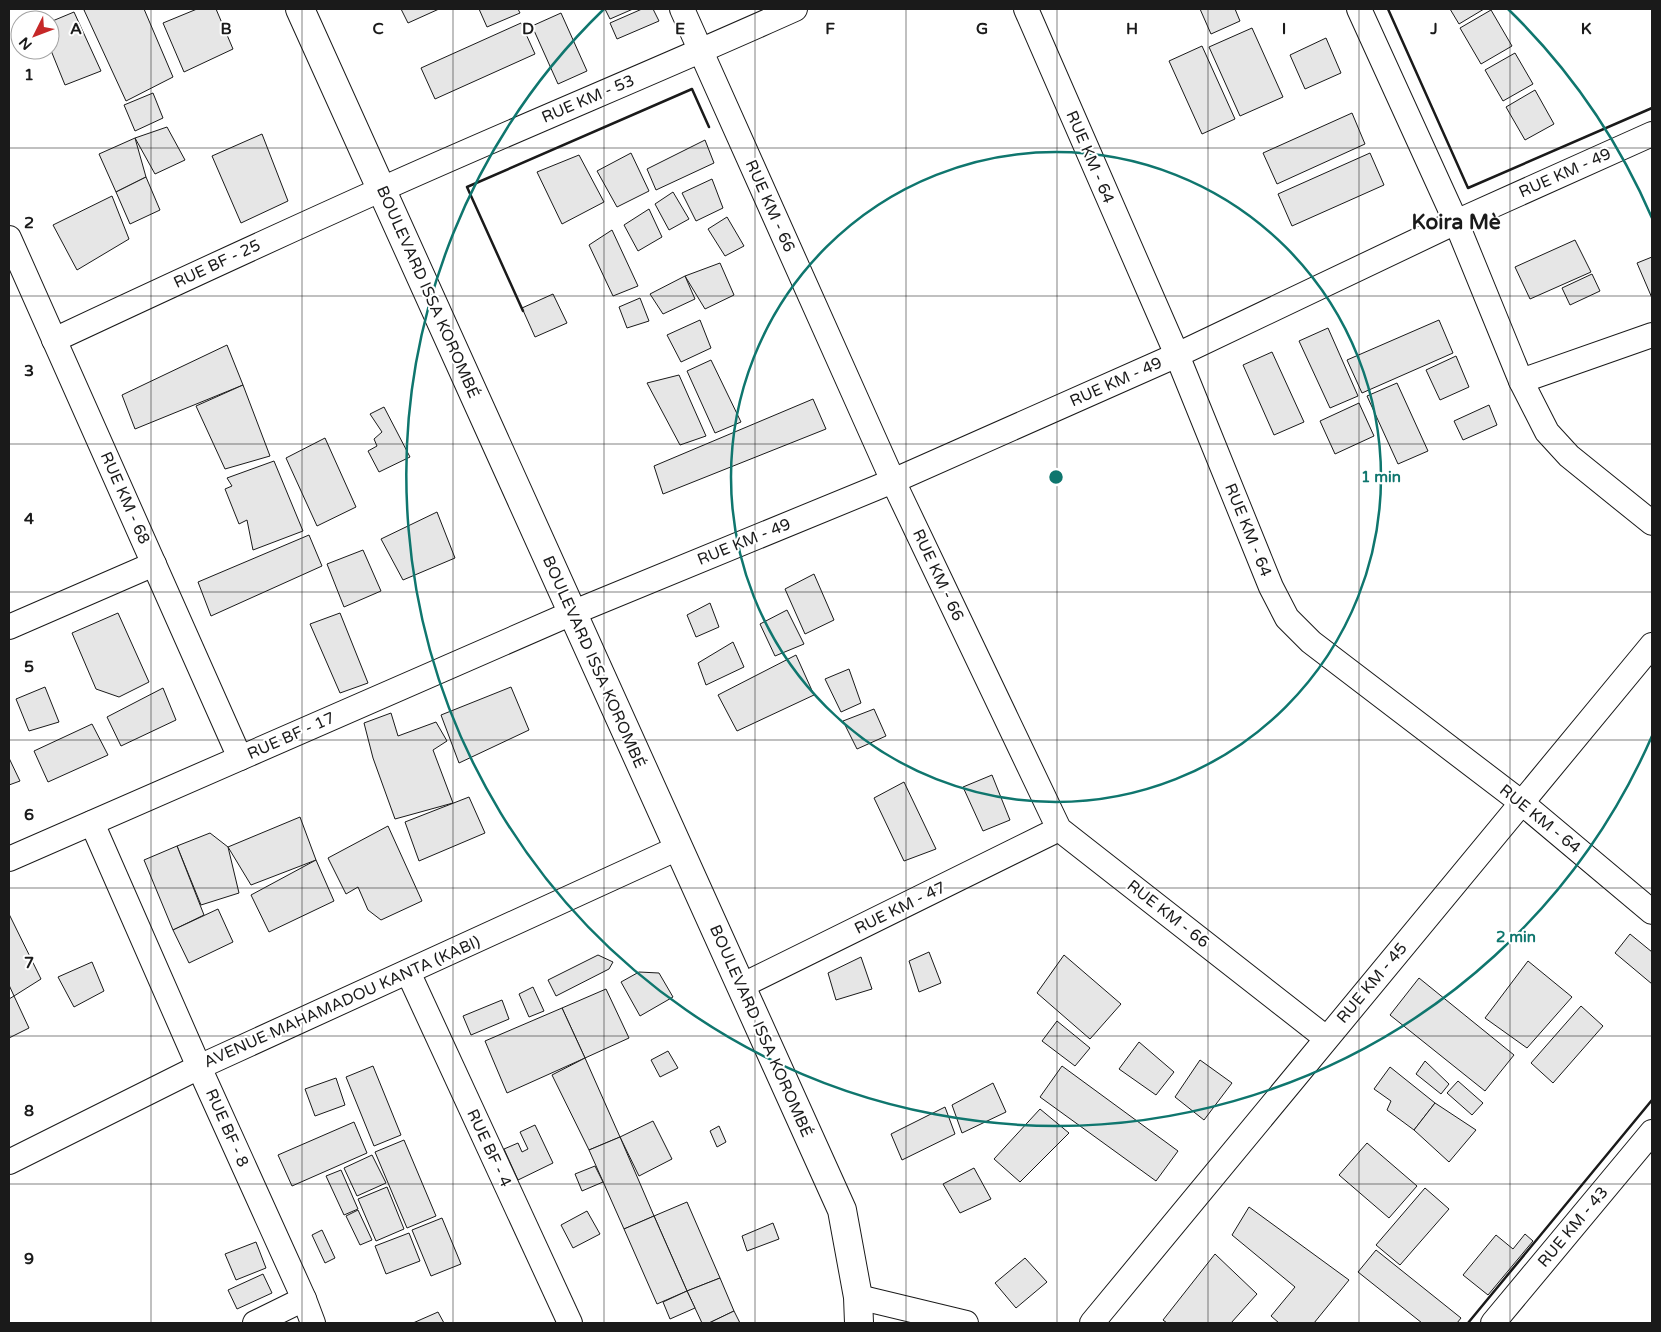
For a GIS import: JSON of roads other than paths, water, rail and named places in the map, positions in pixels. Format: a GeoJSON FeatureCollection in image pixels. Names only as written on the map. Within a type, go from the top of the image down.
{"type":"FeatureCollection","features":[{"type":"Feature","properties":{"kind":"street","name":"BOULEVARD ISSA KOROMBÉ"},"geometry":{"type":"LineString","coordinates":[[300,9],[842,1210],[858,1310]]}},
{"type":"Feature","properties":{"kind":"street","name":"RUE KM - 66"},"geometry":{"type":"LineString","coordinates":[[682,9],[893,481],[1058,829],[1326,1038]]}},
{"type":"Feature","properties":{"kind":"street","name":"RUE KM - 53"},"geometry":{"type":"LineString","coordinates":[[381,189],[700,52],[795,9]]}},
{"type":"Feature","properties":{"kind":"street","name":"RUE KM - 64"},"geometry":{"type":"LineString","coordinates":[[1026,9],[1177,355],[1271,587],[1287,618],[1311,642],[1522,803],[1652,912]]}},
{"type":"Feature","properties":{"kind":"street"},"geometry":{"type":"LineString","coordinates":[[1359,9],[1456,222],[1520,381],[1547,432],[1569,456],[1652,523]]}},
{"type":"Feature","properties":{"kind":"street","name":"RUE KM - 49"},"geometry":{"type":"LineString","coordinates":[[572,613],[893,481],[1177,355],[1456,222],[1652,134]]}},
{"type":"Feature","properties":{"kind":"street","name":"RUE BF - 25"},"geometry":{"type":"LineString","coordinates":[[54,340],[381,189]]}},
{"type":"Feature","properties":{"kind":"street","name":"RUE KM - 68"},"geometry":{"type":"LineString","coordinates":[[9,238],[240,758]]}},
{"type":"Feature","properties":{"kind":"street"},"geometry":{"type":"LineString","coordinates":[[1520,381],[1652,335]]}},
{"type":"Feature","properties":{"kind":"street"},"geometry":{"type":"LineString","coordinates":[[9,627],[154,564]]}},
{"type":"Feature","properties":{"kind":"street","name":"RUE BF - 17"},"geometry":{"type":"LineString","coordinates":[[9,859],[572,613]]}},
{"type":"Feature","properties":{"kind":"street","name":"RUE KM - 45"},"geometry":{"type":"LineString","coordinates":[[1092,1323],[1652,645]]}},
{"type":"Feature","properties":{"kind":"street","name":"RUE BF - 8"},"geometry":{"type":"LineString","coordinates":[[92,823],[313,1323]]}},
{"type":"Feature","properties":{"kind":"street","name":"RUE KM - 47"},"geometry":{"type":"LineString","coordinates":[[741,986],[1058,829]]}},
{"type":"Feature","properties":{"kind":"street","name":"AVENUE MAHAMADOU KANTA (KABI)"},"geometry":{"type":"LineString","coordinates":[[9,1162],[199,1067],[678,848]]}},
{"type":"Feature","properties":{"kind":"street","name":"RUE BF - 4"},"geometry":{"type":"LineString","coordinates":[[408,972],[570,1323]]}},
{"type":"Feature","properties":{"kind":"street","name":"RUE KM - 43"},"geometry":{"type":"LineString","coordinates":[[1493,1323],[1652,1132]]}},
{"type":"Feature","properties":{"kind":"street"},"geometry":{"type":"LineString","coordinates":[[255,1323],[304,1299]]}},
{"type":"Feature","properties":{"kind":"street"},"geometry":{"type":"LineString","coordinates":[[858,1310],[966,1323]]}},
{"type":"Feature","properties":{"kind":"district","name":"Koira Mè"},"geometry":{"type":"Point","coordinates":[1456,222]}}]}
